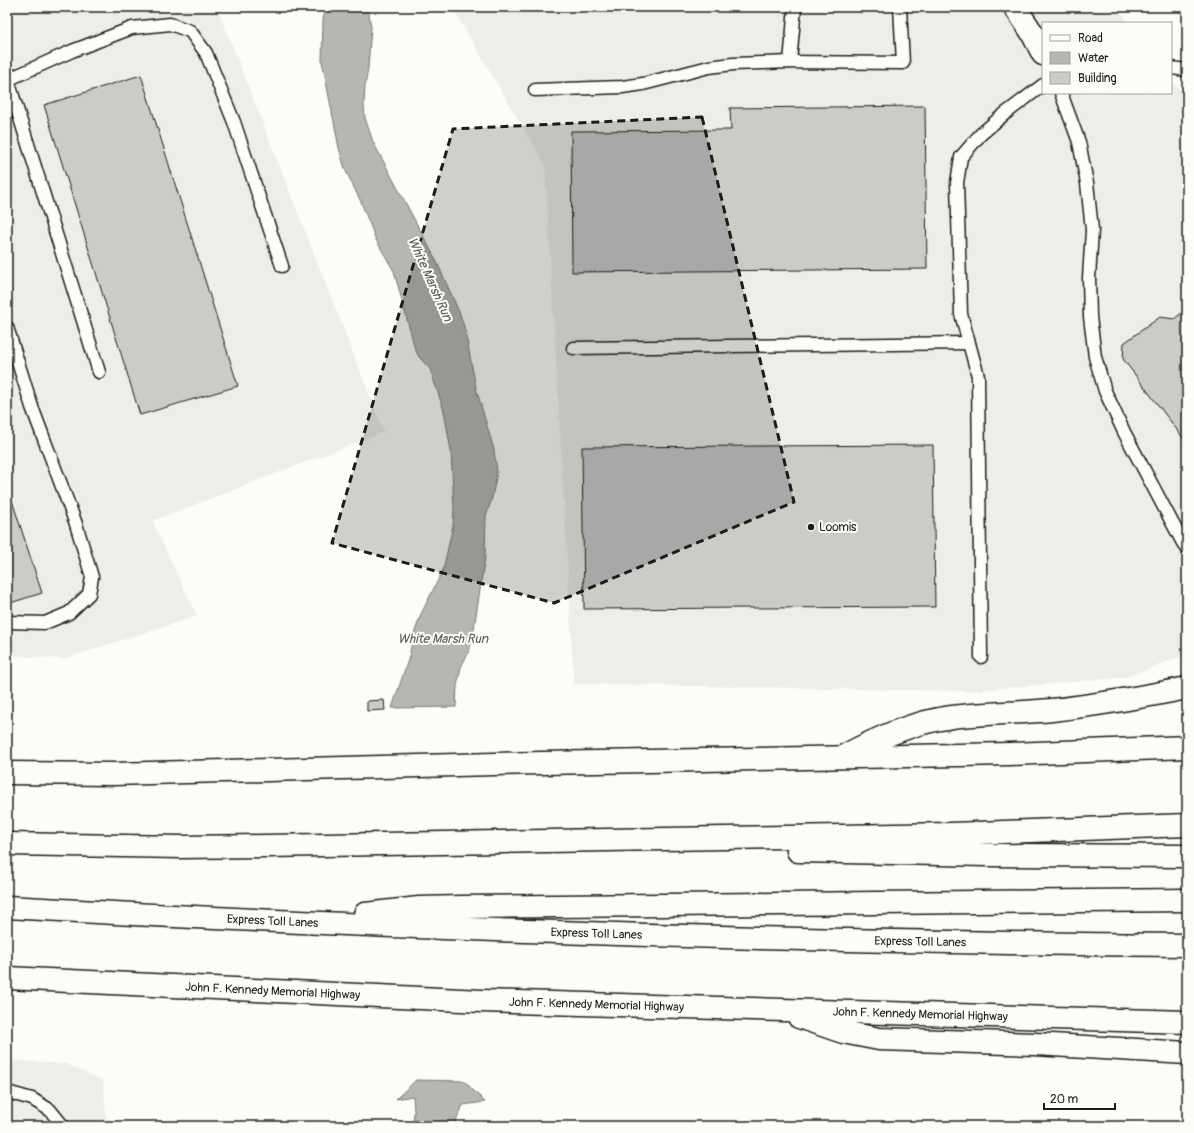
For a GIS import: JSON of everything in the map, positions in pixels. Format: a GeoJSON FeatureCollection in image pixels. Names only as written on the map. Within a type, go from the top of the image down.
{"type":"FeatureCollection","features":[{"type":"Feature","properties":{"kind":"main road"},"geometry":{"type":"LineString","coordinates":[[1015,7],[1031,31],[1042,52]]}},
{"type":"Feature","properties":{"kind":"main road"},"geometry":{"type":"LineString","coordinates":[[838,758],[883,736],[951,717],[1052,710],[1086,706],[1155,695],[1187,688]]}},
{"type":"Feature","properties":{"kind":"main road"},"geometry":{"type":"LineString","coordinates":[[7,773],[121,774],[494,764],[1010,754],[1187,747]]}},
{"type":"Feature","properties":{"kind":"main road"},"geometry":{"type":"LineString","coordinates":[[7,844],[181,847],[951,834],[1187,825]]}},
{"type":"Feature","properties":{"kind":"main road"},"geometry":{"type":"LineString","coordinates":[[393,843],[987,855],[1187,856]]}},
{"type":"Feature","properties":{"kind":"main road"},"geometry":{"type":"LineString","coordinates":[[313,923],[380,912],[418,908],[1187,900]]}},
{"type":"Feature","properties":{"kind":"main road","name":"Express Toll Lanes"},"geometry":{"type":"LineString","coordinates":[[7,907],[313,923],[538,932],[758,938],[1187,945]]}},
{"type":"Feature","properties":{"kind":"main road","name":"John F. Kennedy Memorial Highway"},"geometry":{"type":"LineString","coordinates":[[7,978],[432,999],[1187,1022]]}},
{"type":"Feature","properties":{"kind":"main road"},"geometry":{"type":"LineString","coordinates":[[783,1010],[843,1032],[879,1039],[1035,1044],[1187,1053]]}},
{"type":"Feature","properties":{"kind":"lane"},"geometry":{"type":"LineString","coordinates":[[790,62],[795,7]]}},
{"type":"Feature","properties":{"kind":"lane"},"geometry":{"type":"LineString","coordinates":[[535,90],[622,87],[643,84],[709,67],[733,64],[790,62],[903,63],[900,7]]}},
{"type":"Feature","properties":{"kind":"lane"},"geometry":{"type":"LineString","coordinates":[[100,372],[7,80],[72,51],[132,28],[170,24],[190,31],[206,53],[234,122],[282,266]]}},
{"type":"Feature","properties":{"kind":"lane"},"geometry":{"type":"LineString","coordinates":[[1172,68],[1187,70]]}},
{"type":"Feature","properties":{"kind":"lane"},"geometry":{"type":"LineString","coordinates":[[981,657],[978,376],[961,314],[958,184],[961,157],[980,134],[1042,87]]}},
{"type":"Feature","properties":{"kind":"lane"},"geometry":{"type":"LineString","coordinates":[[1061,94],[1079,142],[1087,183],[1092,230],[1090,317],[1095,357],[1105,391],[1124,432],[1187,548]]}},
{"type":"Feature","properties":{"kind":"lane"},"geometry":{"type":"LineString","coordinates":[[7,327],[32,407],[76,524],[92,577],[89,594],[69,614],[45,623],[7,622]]}},
{"type":"Feature","properties":{"kind":"lane"},"geometry":{"type":"LineString","coordinates":[[573,348],[969,343]]}},
{"type":"Feature","properties":{"kind":"lane"},"geometry":{"type":"LineString","coordinates":[[7,1092],[32,1099],[50,1110],[63,1126]]}},
{"type":"Feature","properties":{"kind":"highlighted area"},"geometry":{"type":"Polygon","coordinates":[[[702,117],[794,502],[554,603],[332,543],[453,129],[702,117]]]}},
{"type":"Feature","properties":{"kind":"shaded area"},"geometry":{"type":"Polygon","coordinates":[[[7,7],[217,7],[384,432],[152,521],[197,616],[63,659],[7,655],[7,7]]]}},
{"type":"Feature","properties":{"kind":"shaded area"},"geometry":{"type":"Polygon","coordinates":[[[452,7],[1117,7],[1128,22],[1042,22],[1042,94],[1172,94],[1172,80],[1187,100],[1187,654],[1127,677],[969,691],[574,684],[545,165],[452,7]]]}},
{"type":"Feature","properties":{"kind":"shaded area"},"geometry":{"type":"Polygon","coordinates":[[[7,1060],[67,1064],[103,1081],[107,1126],[7,1126],[7,1060]]]}},
{"type":"Feature","properties":{"kind":"water","name":"White Marsh Run"},"geometry":{"type":"Polygon","coordinates":[[[326,7],[368,7],[371,27],[365,87],[365,118],[373,142],[436,260],[460,314],[465,330],[476,388],[494,450],[497,472],[492,498],[486,516],[485,557],[473,635],[469,651],[461,667],[457,686],[456,707],[392,708],[409,657],[413,637],[421,614],[443,570],[453,525],[454,509],[451,451],[444,411],[430,369],[419,357],[415,349],[394,271],[376,240],[361,202],[345,169],[339,148],[322,61],[323,20],[326,7]]]}},
{"type":"Feature","properties":{"kind":"water"},"geometry":{"type":"Polygon","coordinates":[[[416,1080],[464,1081],[485,1102],[463,1105],[454,1126],[413,1126],[413,1096],[396,1099],[416,1080]]]}},
{"type":"Feature","properties":{"kind":"building"},"geometry":{"type":"Polygon","coordinates":[[[141,75],[238,386],[140,415],[44,105],[141,75]]]}},
{"type":"Feature","properties":{"kind":"building"},"geometry":{"type":"Polygon","coordinates":[[[925,106],[927,269],[572,272],[571,131],[731,130],[730,108],[925,106]]]}},
{"type":"Feature","properties":{"kind":"building"},"geometry":{"type":"Polygon","coordinates":[[[1187,309],[1187,443],[1123,359],[1124,343],[1160,317],[1174,319],[1187,309]]]}},
{"type":"Feature","properties":{"kind":"building"},"geometry":{"type":"Polygon","coordinates":[[[933,445],[935,607],[584,609],[582,447],[933,445]]]}},
{"type":"Feature","properties":{"kind":"building"},"geometry":{"type":"Polygon","coordinates":[[[7,485],[42,593],[7,604],[7,485]]]}},
{"type":"Feature","properties":{"kind":"building"},"geometry":{"type":"Polygon","coordinates":[[[384,700],[385,710],[367,711],[367,701],[384,700]]]}},
{"type":"Feature","properties":{"kind":"place","name":"Loomis"},"geometry":{"type":"Point","coordinates":[811,527]}}]}
